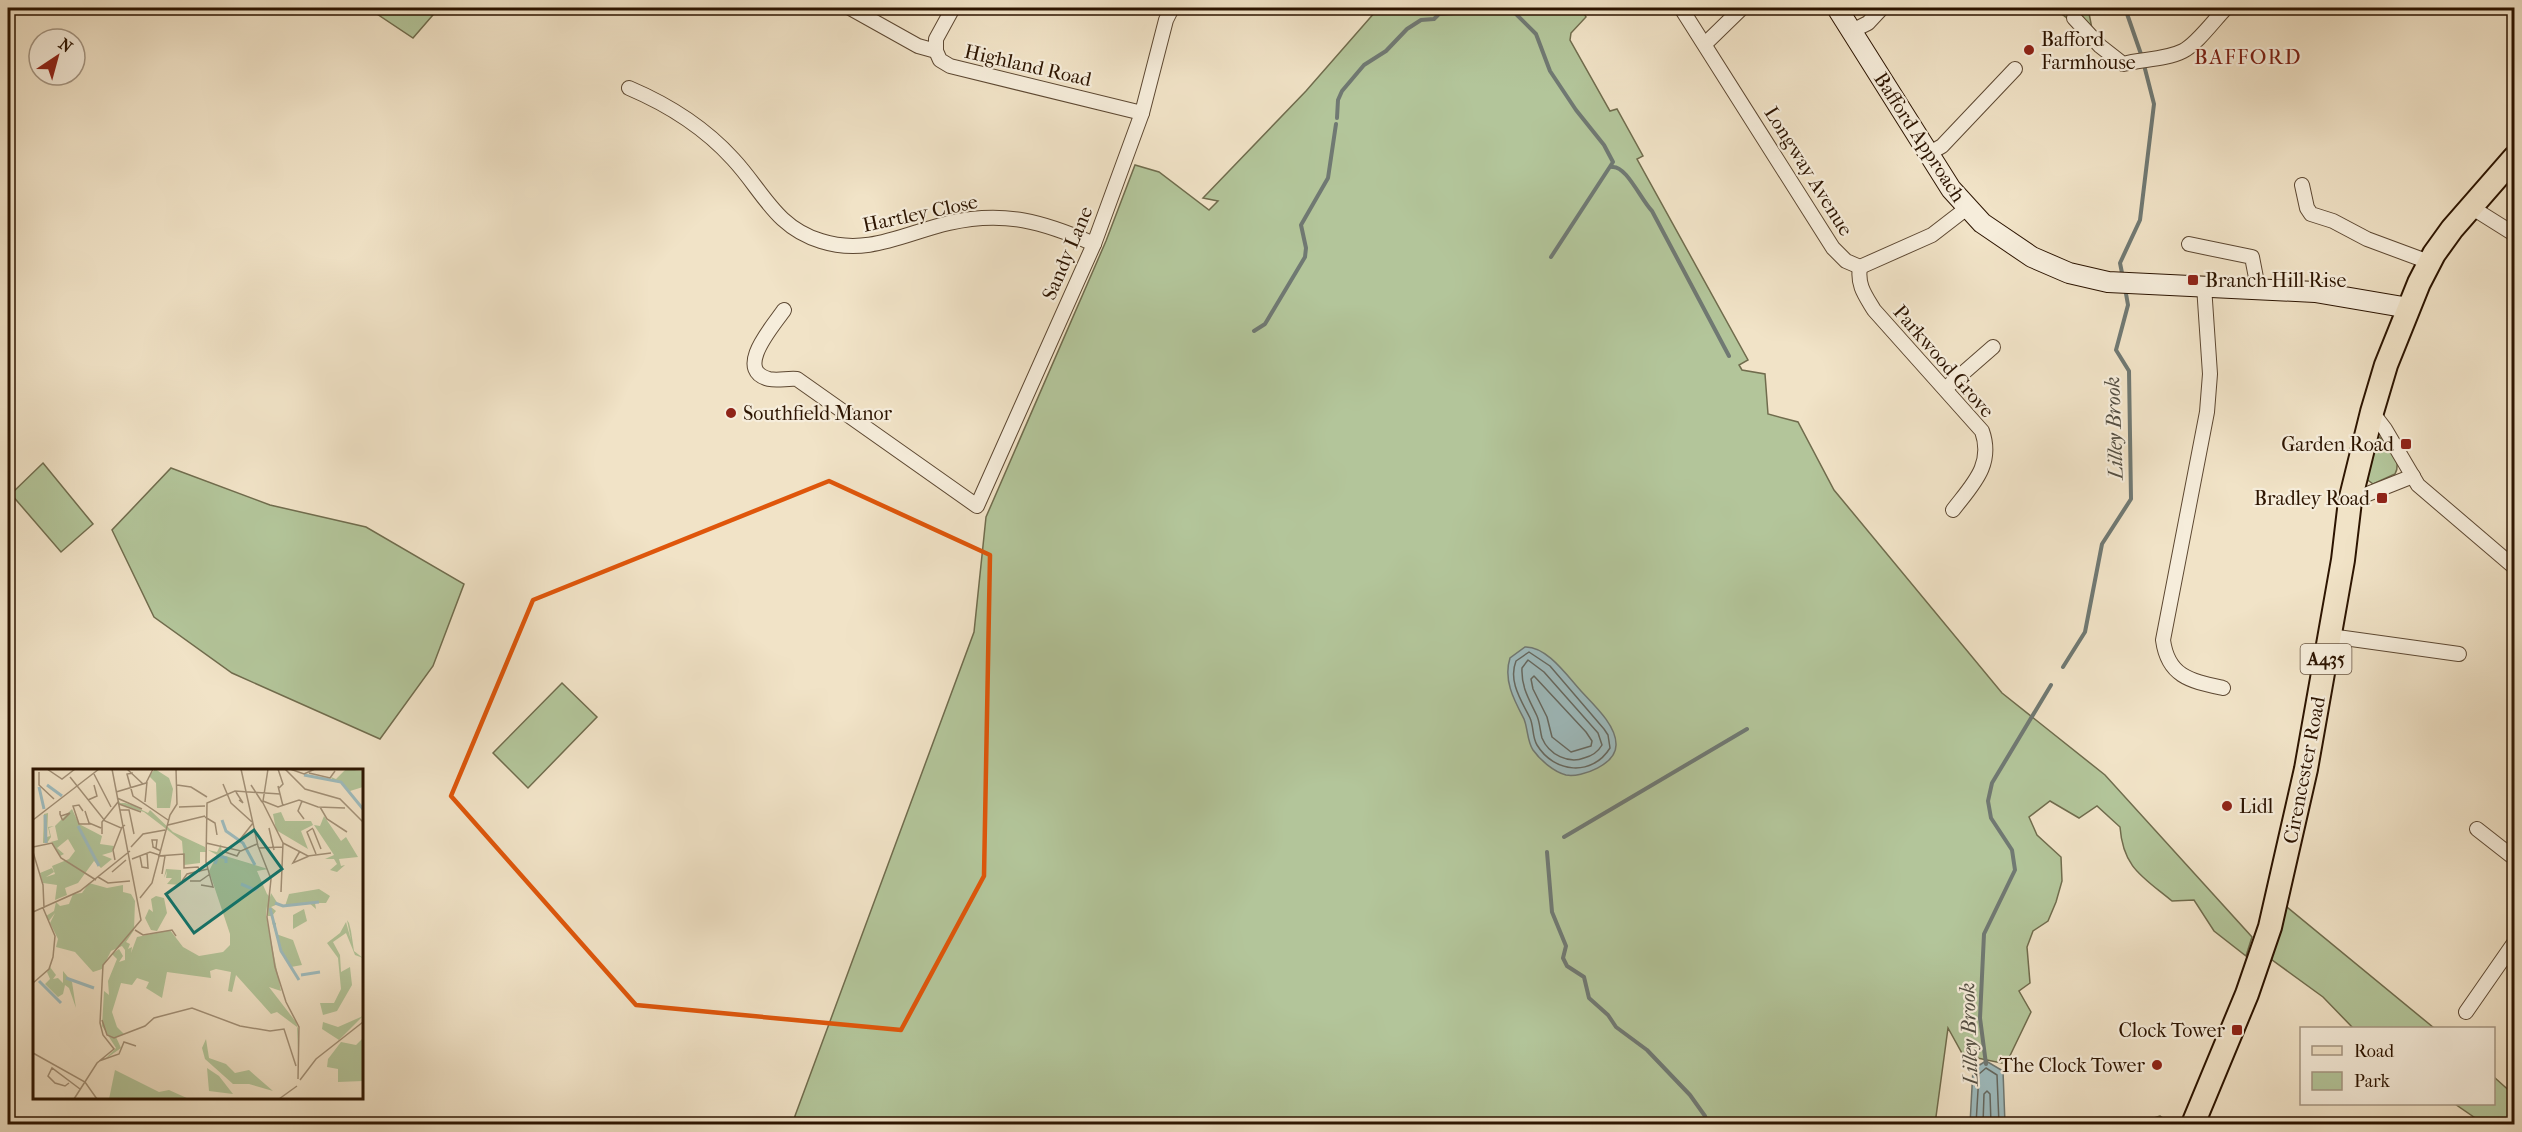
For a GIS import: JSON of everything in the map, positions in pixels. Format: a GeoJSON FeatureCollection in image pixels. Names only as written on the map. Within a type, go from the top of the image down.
{"type":"FeatureCollection","features":[{"type":"Feature","properties":{"kind":"main road","name":"Cirencester Road"},"geometry":{"type":"LineString","coordinates":[[2193,1125],[2264,949],[2276,905],[2306,769],[2343,561],[2350,501],[2386,365],[2429,262],[2471,207],[2514,158]]}},
{"type":"Feature","properties":{"kind":"street","name":"Highland Road"},"geometry":{"type":"LineString","coordinates":[[850,8],[918,46],[936,51],[940,60],[950,66],[1142,113]]}},
{"type":"Feature","properties":{"kind":"street"},"geometry":{"type":"LineString","coordinates":[[936,51],[936,39],[953,8]]}},
{"type":"Feature","properties":{"kind":"street","name":"Sandy Lane"},"geometry":{"type":"LineString","coordinates":[[784,310],[754,354],[754,365],[760,374],[773,379],[787,377],[797,379],[977,506],[1094,244],[1142,113],[1166,20],[1172,8]]}},
{"type":"Feature","properties":{"kind":"street","name":"Longway Avenue"},"geometry":{"type":"LineString","coordinates":[[1680,8],[1706,44],[1833,248],[1846,261],[1860,267]]}},
{"type":"Feature","properties":{"kind":"street"},"geometry":{"type":"LineString","coordinates":[[1706,44],[1742,8]]}},
{"type":"Feature","properties":{"kind":"street","name":"Bafford Approach"},"geometry":{"type":"LineString","coordinates":[[1837,8],[1951,189],[1967,208],[1998,236],[2032,257],[2069,273],[2108,282],[2315,292],[2409,308]]}},
{"type":"Feature","properties":{"kind":"street"},"geometry":{"type":"LineString","coordinates":[[1852,31],[1868,22],[1882,8]]}},
{"type":"Feature","properties":{"kind":"street"},"geometry":{"type":"LineString","coordinates":[[2074,18],[2100,46],[2123,64],[2168,56],[2185,50],[2226,8]]}},
{"type":"Feature","properties":{"kind":"street"},"geometry":{"type":"LineString","coordinates":[[1928,154],[1942,146],[2014,69]]}},
{"type":"Feature","properties":{"kind":"street","name":"Hartley Close"},"geometry":{"type":"LineString","coordinates":[[629,88],[670,108],[708,134],[735,160],[779,217],[798,231],[819,241],[843,246],[870,246],[951,222],[1002,218],[1044,224],[1094,244]]}},
{"type":"Feature","properties":{"kind":"street"},"geometry":{"type":"LineString","coordinates":[[2302,185],[2307,208],[2311,214],[2333,221],[2367,238],[2429,262]]}},
{"type":"Feature","properties":{"kind":"street"},"geometry":{"type":"LineString","coordinates":[[2471,207],[2514,234]]}},
{"type":"Feature","properties":{"kind":"street"},"geometry":{"type":"LineString","coordinates":[[1860,267],[1932,236],[1967,208]]}},
{"type":"Feature","properties":{"kind":"street"},"geometry":{"type":"LineString","coordinates":[[2189,244],[2252,256],[2258,288]]}},
{"type":"Feature","properties":{"kind":"street","name":"Parkwood Grove"},"geometry":{"type":"LineString","coordinates":[[1860,267],[1859,279],[1862,291],[1874,310],[1982,431],[1986,446],[1984,467],[1953,510]]}},
{"type":"Feature","properties":{"kind":"street"},"geometry":{"type":"LineString","coordinates":[[2204,286],[2210,374],[2207,412],[2163,640],[2169,662],[2180,674],[2192,681],[2223,688]]}},
{"type":"Feature","properties":{"kind":"street"},"geometry":{"type":"LineString","coordinates":[[1946,388],[1993,347]]}},
{"type":"Feature","properties":{"kind":"street"},"geometry":{"type":"LineString","coordinates":[[2372,411],[2425,492],[2511,564]]}},
{"type":"Feature","properties":{"kind":"street"},"geometry":{"type":"LineString","coordinates":[[2350,501],[2413,476]]}},
{"type":"Feature","properties":{"kind":"street"},"geometry":{"type":"LineString","coordinates":[[2330,636],[2459,654]]}},
{"type":"Feature","properties":{"kind":"street"},"geometry":{"type":"LineString","coordinates":[[2477,828],[2514,858]]}},
{"type":"Feature","properties":{"kind":"street"},"geometry":{"type":"LineString","coordinates":[[2466,1012],[2514,943]]}},
{"type":"Feature","properties":{"kind":"highlighted area"},"geometry":{"type":"Polygon","coordinates":[[[829,481],[990,555],[984,876],[901,1030],[636,1005],[451,796],[533,600],[829,481]]]}},
{"type":"Feature","properties":{"kind":"green space"},"geometry":{"type":"Polygon","coordinates":[[[368,8],[439,8],[413,38],[368,8]]]}},
{"type":"Feature","properties":{"kind":"green space"},"geometry":{"type":"Polygon","coordinates":[[[1403,8],[1581,8],[1586,17],[1571,33],[1570,40],[1610,111],[1617,109],[1643,156],[1637,159],[1748,360],[1739,365],[1742,370],[1765,374],[1768,414],[1798,422],[1834,490],[2002,693],[2105,775],[2252,937],[2246,956],[2214,931],[2194,900],[2172,901],[2136,870],[2125,852],[2120,827],[2097,806],[2079,818],[2050,801],[2029,817],[2037,835],[2061,857],[2062,881],[2048,921],[2033,931],[2027,947],[2030,983],[2019,991],[2031,1012],[2006,1064],[1963,1055],[1948,1028],[1935,1124],[792,1124],[974,632],[986,517],[1106,241],[1135,165],[1159,172],[1209,210],[1218,201],[1203,198],[1306,91],[1376,11],[1398,11],[1403,8]]]}},
{"type":"Feature","properties":{"kind":"green space"},"geometry":{"type":"Polygon","coordinates":[[[2054,8],[2088,8],[2094,39],[2054,8]]]}},
{"type":"Feature","properties":{"kind":"green space"},"geometry":{"type":"Polygon","coordinates":[[[2379,437],[2394,453],[2397,469],[2395,474],[2373,484],[2365,478],[2373,439],[2379,437]]]}},
{"type":"Feature","properties":{"kind":"green space"},"geometry":{"type":"Polygon","coordinates":[[[43,463],[93,524],[61,552],[11,494],[43,463]]]}},
{"type":"Feature","properties":{"kind":"green space"},"geometry":{"type":"Polygon","coordinates":[[[171,468],[270,505],[366,527],[464,584],[433,666],[380,739],[232,673],[154,617],[112,530],[171,468]]]}},
{"type":"Feature","properties":{"kind":"green space"},"geometry":{"type":"Polygon","coordinates":[[[562,683],[597,717],[528,788],[493,753],[562,683]]]}},
{"type":"Feature","properties":{"kind":"green space"},"geometry":{"type":"Polygon","coordinates":[[[2282,903],[2433,1027],[2352,1027],[2323,997],[2268,957],[2282,903]]]}},
{"type":"Feature","properties":{"kind":"green space"},"geometry":{"type":"Polygon","coordinates":[[[2495,1078],[2514,1095],[2514,1124],[2484,1124],[2456,1105],[2495,1105],[2495,1078]]]}},
{"type":"Feature","properties":{"kind":"green space"},"geometry":{"type":"Polygon","coordinates":[[[2160,1116],[2172,1124],[2150,1124],[2154,1118],[2160,1116]]]}},
{"type":"Feature","properties":{"kind":"water"},"geometry":{"type":"Polygon","coordinates":[[[1525,647],[1541,651],[1556,663],[1608,723],[1616,744],[1611,758],[1605,763],[1589,772],[1566,775],[1548,765],[1533,750],[1524,719],[1511,690],[1508,674],[1510,658],[1525,647]]]}},
{"type":"Feature","properties":{"kind":"water"},"geometry":{"type":"Polygon","coordinates":[[[1986,1061],[2003,1071],[2005,1124],[1970,1124],[1973,1069],[1986,1061]]]}},
{"type":"Feature","properties":{"kind":"waterway"},"geometry":{"type":"LineString","coordinates":[[1337,118],[1338,100],[1342,91],[1364,65],[1386,51],[1407,29],[1421,20],[1434,19],[1439,14],[1455,13],[1466,8]]}},
{"type":"Feature","properties":{"kind":"waterway"},"geometry":{"type":"LineString","coordinates":[[1510,8],[1536,34],[1550,71],[1576,110],[1604,145],[1613,162],[1551,257]]}},
{"type":"Feature","properties":{"kind":"waterway","name":"Lilley Brook"},"geometry":{"type":"LineString","coordinates":[[2125,8],[2142,57]]}},
{"type":"Feature","properties":{"kind":"waterway","name":"Lilley Brook"},"geometry":{"type":"LineString","coordinates":[[2123,278],[2120,263],[2140,220],[2154,104],[2144,65]]}},
{"type":"Feature","properties":{"kind":"waterway"},"geometry":{"type":"LineString","coordinates":[[1254,331],[1265,324],[1305,257],[1306,248],[1301,225],[1328,178],[1336,124]]}},
{"type":"Feature","properties":{"kind":"waterway"},"geometry":{"type":"LineString","coordinates":[[1612,167],[1623,171],[1652,211],[1729,356]]}},
{"type":"Feature","properties":{"kind":"waterway","name":"Lilley Brook"},"geometry":{"type":"LineString","coordinates":[[2063,667],[2085,632],[2102,544],[2131,499],[2129,371],[2116,350],[2128,305],[2125,288]]}},
{"type":"Feature","properties":{"kind":"waterway","name":"Lilley Brook"},"geometry":{"type":"LineString","coordinates":[[1986,1064],[1980,1018],[1984,934],[2015,870],[2012,850],[1991,818],[1988,801],[1992,783],[2051,685]]}},
{"type":"Feature","properties":{"kind":"waterway"},"geometry":{"type":"LineString","coordinates":[[1564,837],[1747,729]]}},
{"type":"Feature","properties":{"kind":"waterway"},"geometry":{"type":"LineString","coordinates":[[1547,852],[1552,912],[1566,946],[1563,958],[1567,966],[1584,977],[1589,998],[1608,1015],[1616,1027],[1647,1050],[1690,1095],[1708,1124]]}},
{"type":"Feature","properties":{"kind":"place","name":"Bafford Farmhouse"},"geometry":{"type":"Point","coordinates":[2029,50]}},
{"type":"Feature","properties":{"kind":"place","name":"Branch Hill Rise"},"geometry":{"type":"Point","coordinates":[2193,280]}},
{"type":"Feature","properties":{"kind":"place","name":"Southfield Manor"},"geometry":{"type":"Point","coordinates":[731,413]}},
{"type":"Feature","properties":{"kind":"place","name":"Garden Road"},"geometry":{"type":"Point","coordinates":[2406,444]}},
{"type":"Feature","properties":{"kind":"place","name":"Bradley Road"},"geometry":{"type":"Point","coordinates":[2382,498]}},
{"type":"Feature","properties":{"kind":"place","name":"Lidl"},"geometry":{"type":"Point","coordinates":[2227,806]}},
{"type":"Feature","properties":{"kind":"place","name":"Clock Tower"},"geometry":{"type":"Point","coordinates":[2237,1030]}},
{"type":"Feature","properties":{"kind":"place","name":"The Clock Tower"},"geometry":{"type":"Point","coordinates":[2157,1065]}},
{"type":"Feature","properties":{"kind":"district","name":"BAFFORD"},"geometry":{"type":"Point","coordinates":[2248,57]}}]}
